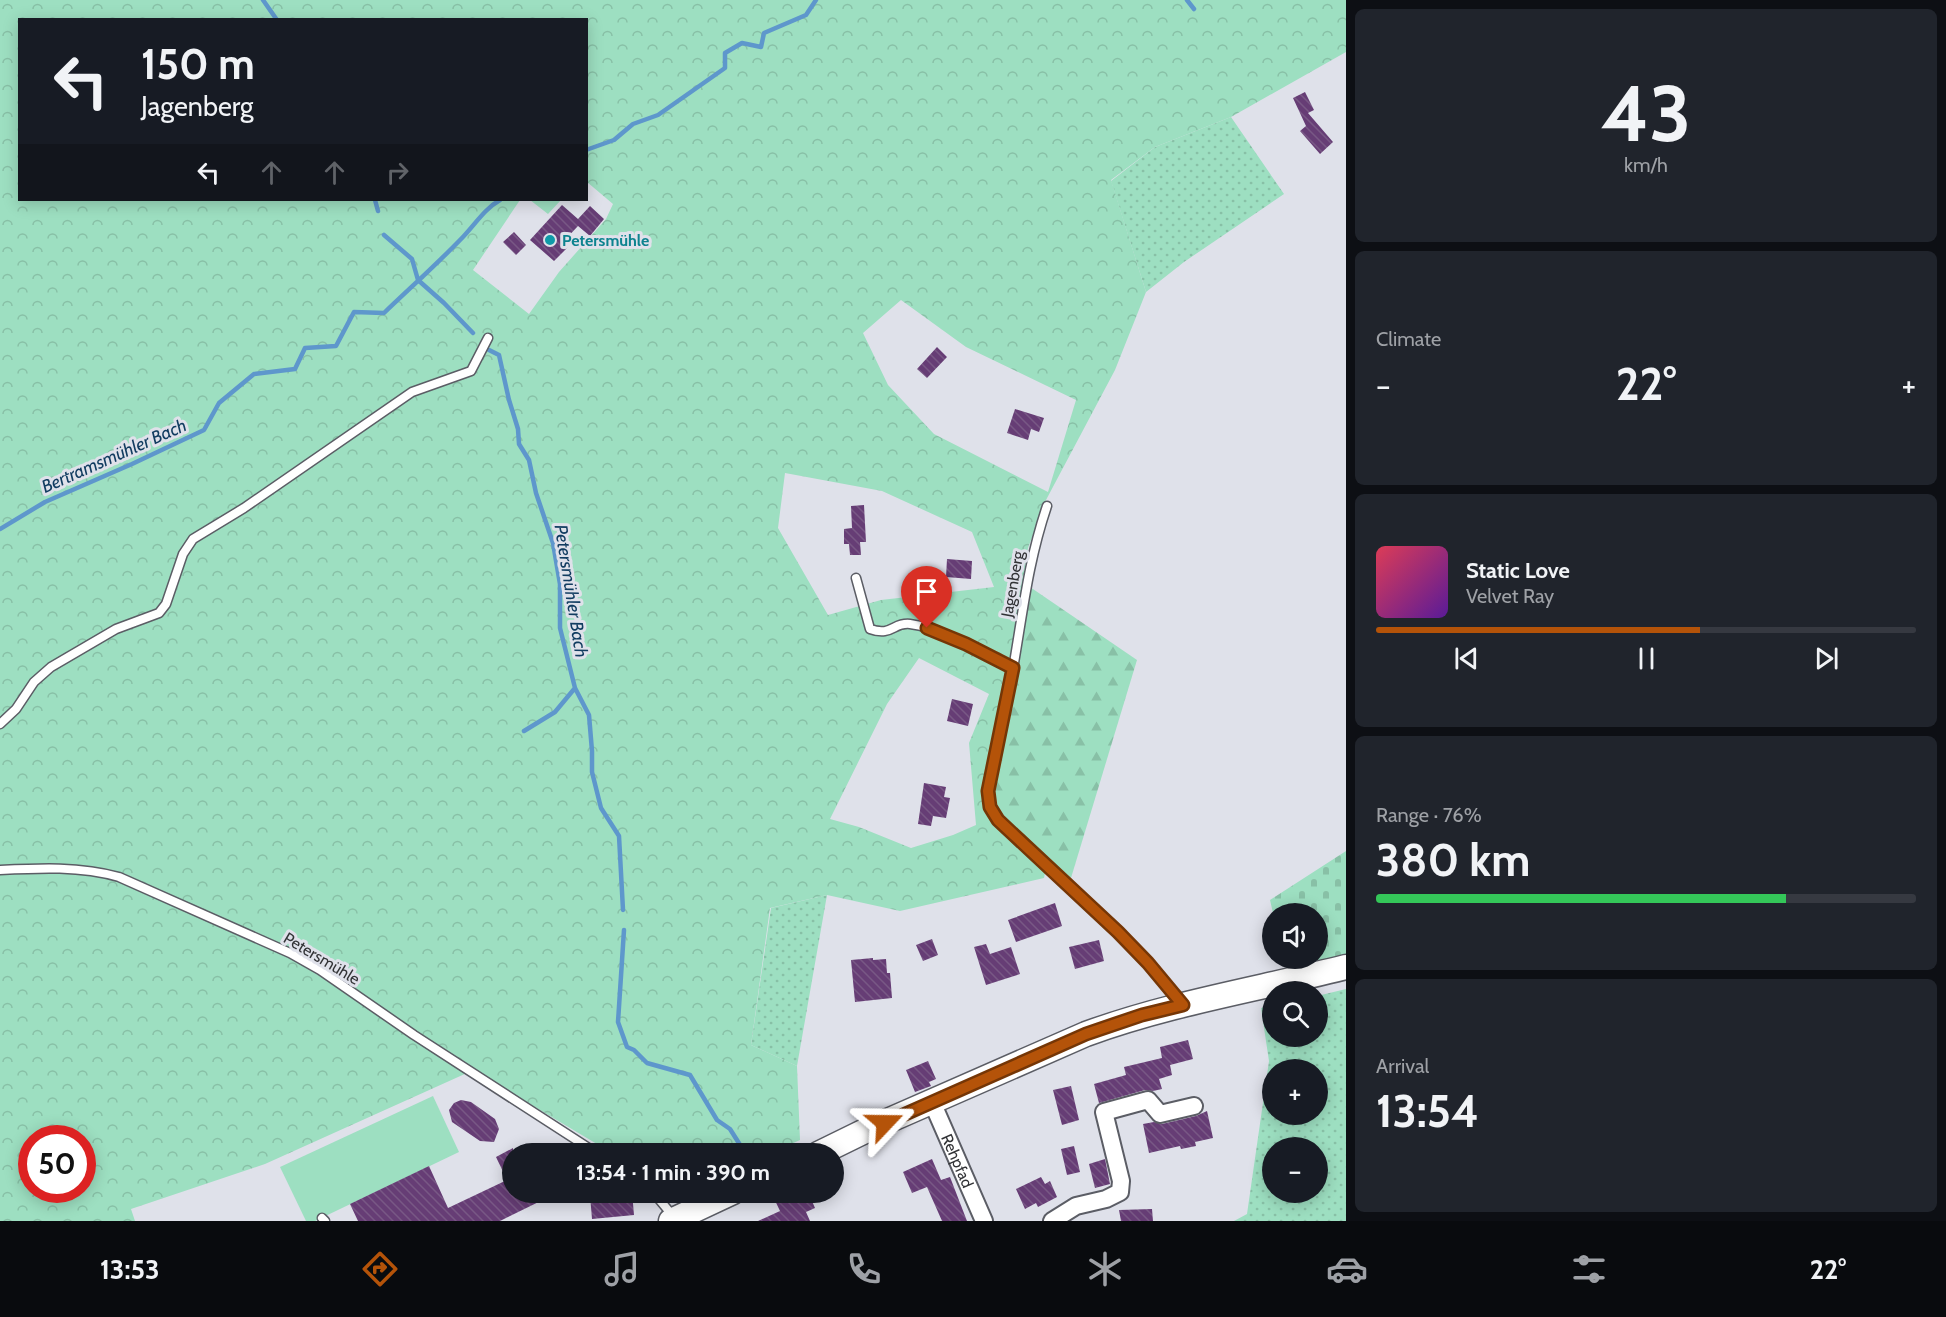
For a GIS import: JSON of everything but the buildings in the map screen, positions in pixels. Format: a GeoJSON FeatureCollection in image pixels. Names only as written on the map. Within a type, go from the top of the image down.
{"type":"FeatureCollection","features":[{"type":"Feature","properties":{"kind":"main road"},"geometry":{"type":"LineString","coordinates":[[842,1143],[1086,1034],[1142,1015],[1346,967]]}},
{"type":"Feature","properties":{"kind":"main road"},"geometry":{"type":"LineString","coordinates":[[673,1220],[709,1203]]}},
{"type":"Feature","properties":{"kind":"street"},"geometry":{"type":"LineString","coordinates":[[1052,1221],[1076,1206],[1106,1199],[1120,1192],[1121,1181],[1104,1112],[1148,1100],[1160,1114],[1194,1106]]}},
{"type":"Feature","properties":{"kind":"street","name":"Rehpfad"},"geometry":{"type":"LineString","coordinates":[[932,1102],[984,1221]]}},
{"type":"Feature","properties":{"kind":"lane"},"geometry":{"type":"LineString","coordinates":[[0,724],[16,709],[34,682],[51,667],[116,629],[159,613],[166,604],[183,554],[193,539],[254,502],[412,392],[471,371],[488,338]]}},
{"type":"Feature","properties":{"kind":"lane","name":"Jagenberg"},"geometry":{"type":"LineString","coordinates":[[1047,506],[1035,542],[988,791],[990,807],[998,820],[1148,963],[1183,1005]]}},
{"type":"Feature","properties":{"kind":"lane"},"geometry":{"type":"LineString","coordinates":[[856,578],[870,629],[880,633],[908,623],[927,628],[966,644],[1013,668]]}},
{"type":"Feature","properties":{"kind":"lane","name":"Petersmühle"},"geometry":{"type":"LineString","coordinates":[[0,870],[77,869],[105,874],[291,953],[581,1143]]}},
{"type":"Feature","properties":{"kind":"lane"},"geometry":{"type":"LineString","coordinates":[[663,1203],[673,1220]]}},
{"type":"Feature","properties":{"kind":"green space"},"geometry":{"type":"Polygon","coordinates":[[[0,0],[1346,0],[1346,52],[1231,117],[1155,147],[1111,180],[1146,292],[1115,370],[1046,500],[1028,548],[1008,675],[983,792],[990,819],[1045,873],[1044,878],[900,911],[827,895],[770,908],[751,1045],[797,1066],[800,1140],[793,1143],[595,1143],[471,1069],[467,1073],[265,1164],[131,1209],[135,1221],[0,1221],[0,0]],[[901,300],[863,333],[888,385],[934,434],[1048,492],[1076,400],[966,347],[901,300]],[[785,473],[778,528],[828,615],[881,600],[994,587],[972,532],[882,491],[785,473]],[[919,658],[887,704],[830,819],[859,827],[911,848],[976,825],[969,743],[989,694],[919,658]]]}},
{"type":"Feature","properties":{"kind":"green space"},"geometry":{"type":"Polygon","coordinates":[[[1231,117],[1284,194],[1184,262],[1146,292],[1111,181],[1155,147],[1231,117]]]}},
{"type":"Feature","properties":{"kind":"green space"},"geometry":{"type":"Polygon","coordinates":[[[531,201],[560,201],[548,214],[531,201]]]}},
{"type":"Feature","properties":{"kind":"green space"},"geometry":{"type":"Polygon","coordinates":[[[1030,587],[1137,660],[1071,878],[998,820],[988,791],[1030,587]]]}},
{"type":"Feature","properties":{"kind":"green space"},"geometry":{"type":"Polygon","coordinates":[[[1346,851],[1346,957],[1328,961],[1328,903],[1271,903],[1270,900],[1346,851]]]}},
{"type":"Feature","properties":{"kind":"green space"},"geometry":{"type":"Polygon","coordinates":[[[827,895],[797,1066],[751,1045],[771,908],[827,895]]]}},
{"type":"Feature","properties":{"kind":"green space"},"geometry":{"type":"Polygon","coordinates":[[[1346,989],[1346,1221],[1234,1221],[1247,1214],[1262,1110],[1262,1125],[1328,1125],[1328,1059],[1269,1059],[1267,1047],[1328,1047],[1328,993],[1346,989]]]}},
{"type":"Feature","properties":{"kind":"green space"},"geometry":{"type":"Polygon","coordinates":[[[433,1096],[459,1152],[315,1221],[306,1221],[280,1167],[433,1096]]]}},
{"type":"Feature","properties":{"kind":"waterway"},"geometry":{"type":"LineString","coordinates":[[263,0],[276,18]]}},
{"type":"Feature","properties":{"kind":"waterway","name":"Bertramsmühler Bach"},"geometry":{"type":"LineString","coordinates":[[588,149],[614,140],[633,124],[658,115],[725,68],[725,53],[742,43],[761,47],[764,33],[806,15],[816,0]]}},
{"type":"Feature","properties":{"kind":"waterway"},"geometry":{"type":"LineString","coordinates":[[1187,0],[1194,9]]}},
{"type":"Feature","properties":{"kind":"waterway"},"geometry":{"type":"LineString","coordinates":[[375,201],[378,211]]}},
{"type":"Feature","properties":{"kind":"waterway","name":"Bertramsmühler Bach"},"geometry":{"type":"LineString","coordinates":[[0,529],[45,502],[204,430],[219,403],[254,374],[295,369],[305,348],[336,346],[354,312],[384,313],[499,201]]}},
{"type":"Feature","properties":{"kind":"waterway","name":"Petersmühler Bach"},"geometry":{"type":"LineString","coordinates":[[384,235],[412,259],[418,280],[473,333]]}},
{"type":"Feature","properties":{"kind":"waterway","name":"Petersmühler Bach"},"geometry":{"type":"LineString","coordinates":[[489,350],[499,355],[518,429],[519,444],[529,460],[536,493],[553,543],[560,584],[560,628],[575,688],[589,715],[592,772],[601,808],[619,836],[623,910]]}},
{"type":"Feature","properties":{"kind":"waterway"},"geometry":{"type":"LineString","coordinates":[[524,731],[555,712],[575,688]]}},
{"type":"Feature","properties":{"kind":"waterway","name":"Petersmühler Bach"},"geometry":{"type":"LineString","coordinates":[[624,930],[618,1022],[627,1047],[634,1050],[647,1063],[690,1075],[717,1120],[730,1129],[739,1143]]}},
{"type":"Feature","properties":{"kind":"place","name":"Petersmühle"},"geometry":{"type":"Point","coordinates":[550,240]}},
{"type":"Feature","properties":{"kind":"route"},"geometry":{"type":"LineString","coordinates":[[885,1123],[1086,1034],[1142,1015],[1183,1005],[1118,932],[998,820],[990,807],[988,791],[1013,668],[966,644],[927,628]]}}]}
